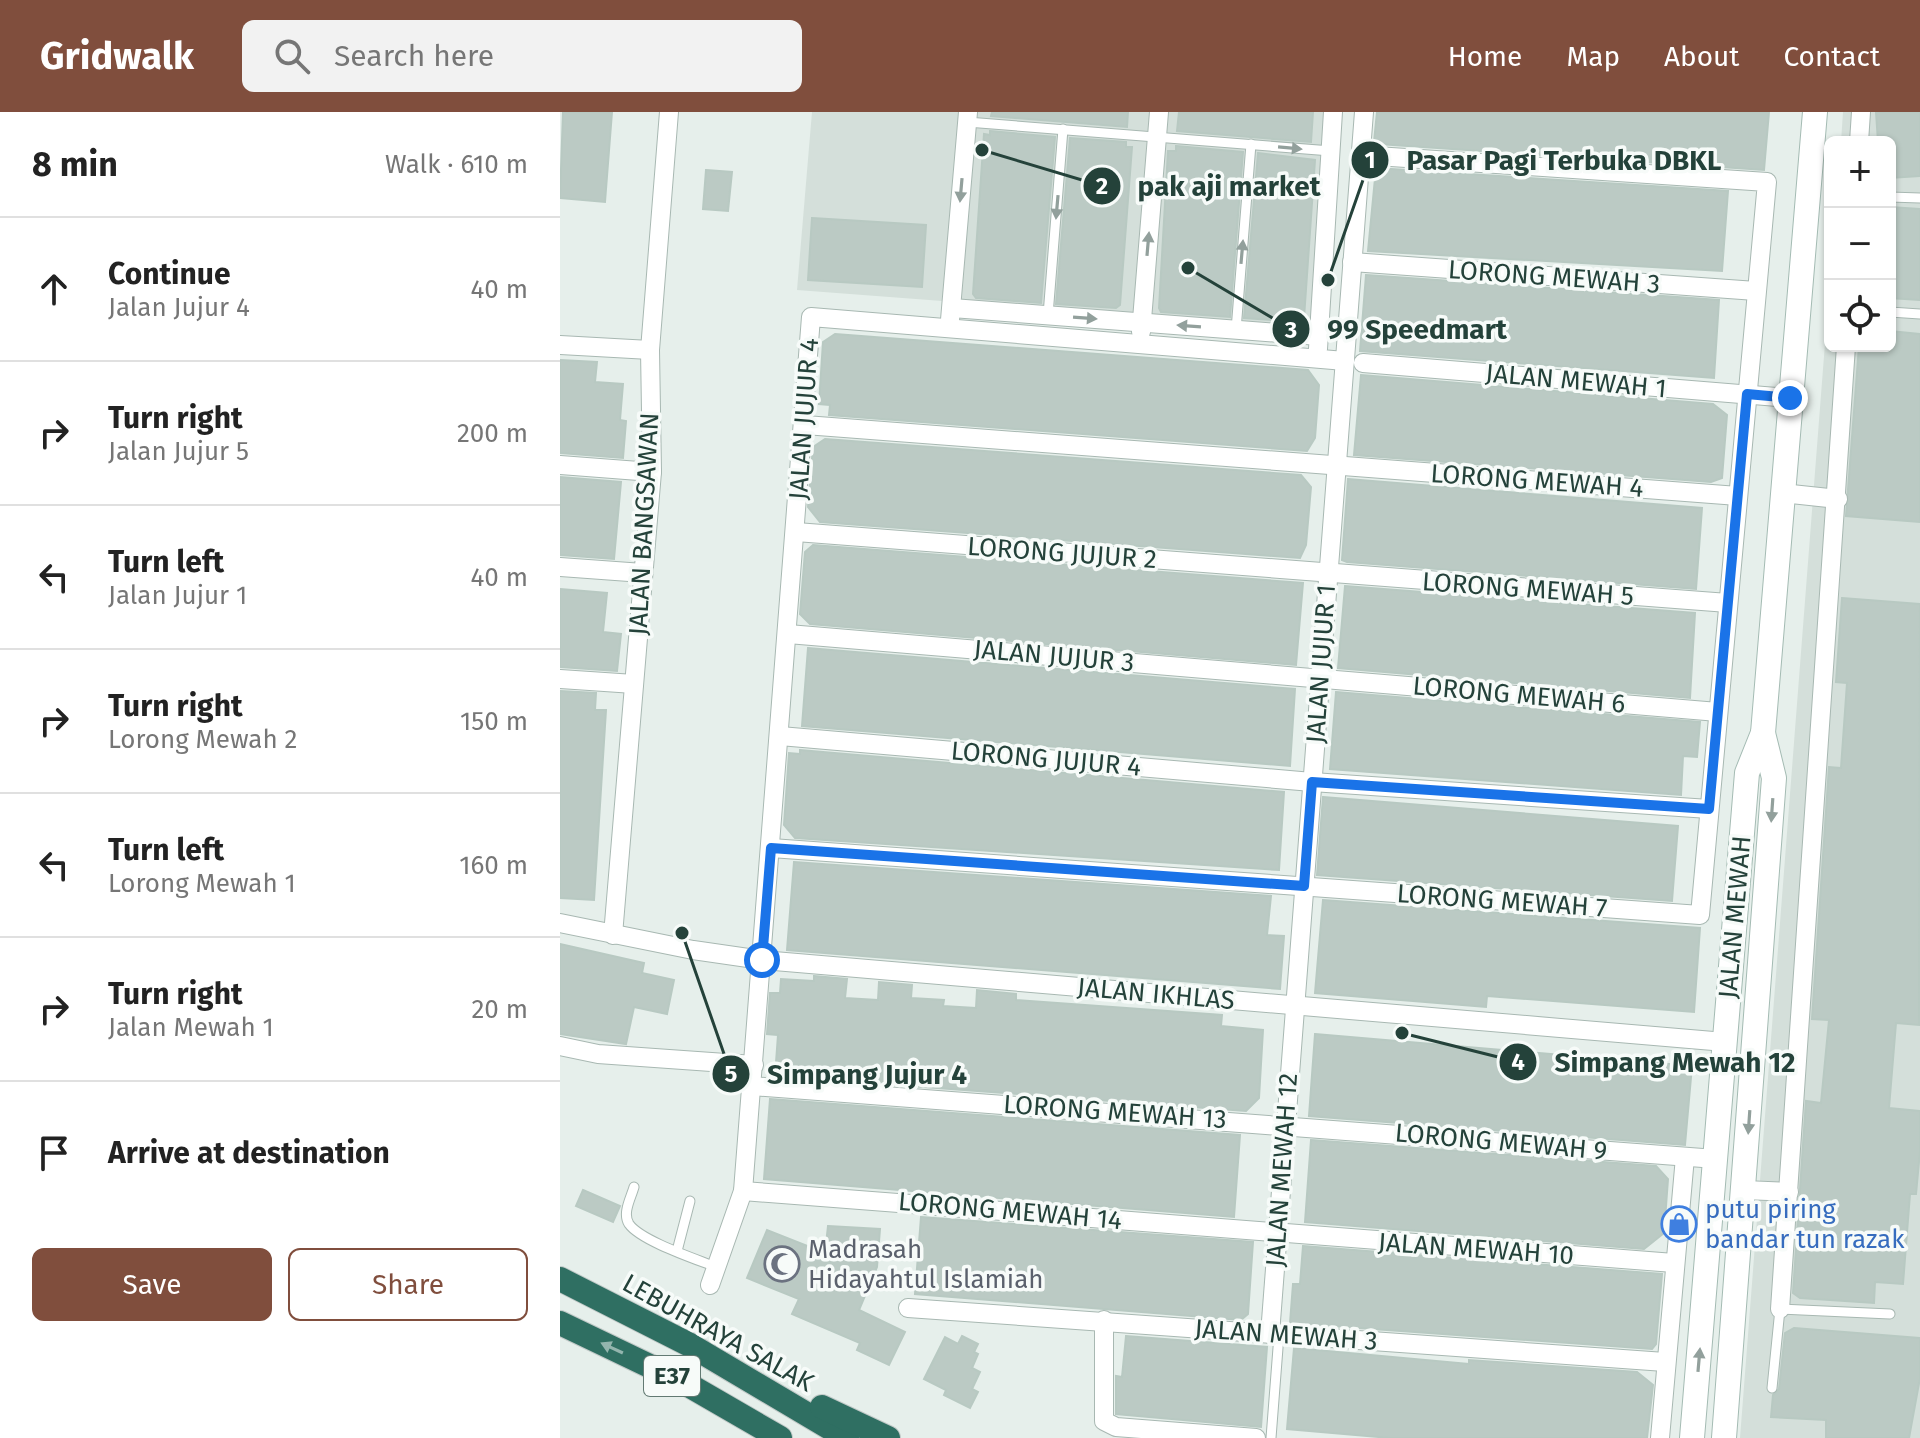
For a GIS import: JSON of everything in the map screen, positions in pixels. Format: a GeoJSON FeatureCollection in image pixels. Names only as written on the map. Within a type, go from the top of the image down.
{"type":"FeatureCollection","features":[{"type":"Feature","properties":{"kind":"highway","name":"LEBUHRAYA SALAK"},"geometry":{"type":"LineString","coordinates":[[560,1279],[690,1345],[847,1438]]}},
{"type":"Feature","properties":{"kind":"highway","name":"E37"},"geometry":{"type":"LineString","coordinates":[[560,1323],[685,1383],[780,1438]]}},
{"type":"Feature","properties":{"kind":"highway"},"geometry":{"type":"LineString","coordinates":[[690,1345],[888,1438]]}},
{"type":"Feature","properties":{"kind":"highway"},"geometry":{"type":"LineString","coordinates":[[685,1383],[760,1438]]}},
{"type":"Feature","properties":{"kind":"street","name":"JALAN BANGSAWAN"},"geometry":{"type":"LineString","coordinates":[[613,935],[652,472],[650,350],[669,112]]}},
{"type":"Feature","properties":{"kind":"street"},"geometry":{"type":"LineString","coordinates":[[1140,344],[1159,112]]}},
{"type":"Feature","properties":{"kind":"street"},"geometry":{"type":"LineString","coordinates":[[1317,358],[1333,112]]}},
{"type":"Feature","properties":{"kind":"street","name":"JALAN JUJUR 1"},"geometry":{"type":"LineString","coordinates":[[1295,1006],[1337,465],[1354,362],[1352,262],[1364,112]]}},
{"type":"Feature","properties":{"kind":"street","name":"JALAN MEWAH"},"geometry":{"type":"LineString","coordinates":[[1692,1438],[1747,773],[1763,733],[1815,112]]}},
{"type":"Feature","properties":{"kind":"street"},"geometry":{"type":"LineString","coordinates":[[1859,136],[1861,112]]}},
{"type":"Feature","properties":{"kind":"street"},"geometry":{"type":"LineString","coordinates":[[950,328],[968,117]]}},
{"type":"Feature","properties":{"kind":"street"},"geometry":{"type":"LineString","coordinates":[[1361,155],[1767,182],[1709,809]]}},
{"type":"Feature","properties":{"kind":"street","name":"LORONG MEWAH 3"},"geometry":{"type":"LineString","coordinates":[[1352,262],[1756,291]]}},
{"type":"Feature","properties":{"kind":"street"},"geometry":{"type":"LineString","coordinates":[[952,308],[1319,336]]}},
{"type":"Feature","properties":{"kind":"street","name":"JALAN JUJUR 4"},"geometry":{"type":"LineString","coordinates":[[762,960],[811,317],[1354,362]]}},
{"type":"Feature","properties":{"kind":"street"},"geometry":{"type":"LineString","coordinates":[[560,345],[650,350]]}},
{"type":"Feature","properties":{"kind":"street"},"geometry":{"type":"LineString","coordinates":[[1780,1309],[1846,352]]}},
{"type":"Feature","properties":{"kind":"street","name":"JALAN MEWAH 1"},"geometry":{"type":"LineString","coordinates":[[1354,362],[1790,398]]}},
{"type":"Feature","properties":{"kind":"street"},"geometry":{"type":"LineString","coordinates":[[805,425],[1337,465]]}},
{"type":"Feature","properties":{"kind":"street"},"geometry":{"type":"LineString","coordinates":[[560,465],[652,472]]}},
{"type":"Feature","properties":{"kind":"street","name":"LORONG MEWAH 4"},"geometry":{"type":"LineString","coordinates":[[1337,465],[1738,496]]}},
{"type":"Feature","properties":{"kind":"street"},"geometry":{"type":"LineString","coordinates":[[1782,493],[1838,499]]}},
{"type":"Feature","properties":{"kind":"street","name":"LORONG JUJUR 2"},"geometry":{"type":"LineString","coordinates":[[796,532],[1328,574]]}},
{"type":"Feature","properties":{"kind":"street"},"geometry":{"type":"LineString","coordinates":[[560,567],[643,573]]}},
{"type":"Feature","properties":{"kind":"street","name":"LORONG MEWAH 5"},"geometry":{"type":"LineString","coordinates":[[1328,574],[1728,603]]}},
{"type":"Feature","properties":{"kind":"street","name":"JALAN JUJUR 3"},"geometry":{"type":"LineString","coordinates":[[788,634],[1320,678]]}},
{"type":"Feature","properties":{"kind":"street","name":"LORONG MEWAH 6"},"geometry":{"type":"LineString","coordinates":[[1320,678],[1718,712]]}},
{"type":"Feature","properties":{"kind":"street"},"geometry":{"type":"LineString","coordinates":[[560,679],[634,684]]}},
{"type":"Feature","properties":{"kind":"street","name":"JALAN MEWAH"},"geometry":{"type":"LineString","coordinates":[[1724,1438],[1774,778],[1763,733]]}},
{"type":"Feature","properties":{"kind":"street","name":"LORONG JUJUR 4"},"geometry":{"type":"LineString","coordinates":[[780,736],[1312,782],[1709,809]]}},
{"type":"Feature","properties":{"kind":"street","name":"LORONG MEWAH 7"},"geometry":{"type":"LineString","coordinates":[[771,848],[1700,915],[1709,809]]}},
{"type":"Feature","properties":{"kind":"street","name":"JALAN IKHLAS"},"geometry":{"type":"LineString","coordinates":[[560,923],[762,960],[1755,1045]]}},
{"type":"Feature","properties":{"kind":"street"},"geometry":{"type":"LineString","coordinates":[[713,1276],[743,1191],[762,960]]}},
{"type":"Feature","properties":{"kind":"street","name":"JALAN MEWAH 12"},"geometry":{"type":"LineString","coordinates":[[1274,1334],[1277,1235],[1295,1006]]}},
{"type":"Feature","properties":{"kind":"street"},"geometry":{"type":"LineString","coordinates":[[560,1046],[598,1054],[754,1065]]}},
{"type":"Feature","properties":{"kind":"street","name":"LORONG MEWAH 13"},"geometry":{"type":"LineString","coordinates":[[752,1086],[1286,1125]]}},
{"type":"Feature","properties":{"kind":"street","name":"LORONG MEWAH 9"},"geometry":{"type":"LineString","coordinates":[[1286,1125],[1716,1159]]}},
{"type":"Feature","properties":{"kind":"street"},"geometry":{"type":"LineString","coordinates":[[1660,1438],[1685,1157]]}},
{"type":"Feature","properties":{"kind":"street"},"geometry":{"type":"LineString","coordinates":[[1744,1190],[1789,1192]]}},
{"type":"Feature","properties":{"kind":"street","name":"LORONG MEWAH 14"},"geometry":{"type":"LineString","coordinates":[[743,1191],[1277,1235]]}},
{"type":"Feature","properties":{"kind":"street","name":"JALAN MEWAH 10"},"geometry":{"type":"LineString","coordinates":[[1277,1235],[1674,1263]]}},
{"type":"Feature","properties":{"kind":"street","name":"JALAN MEWAH 3"},"geometry":{"type":"LineString","coordinates":[[908,1308],[1665,1362]]}},
{"type":"Feature","properties":{"kind":"street"},"geometry":{"type":"LineString","coordinates":[[1104,1320],[1104,1421],[1116,1427],[1256,1438]]}},
{"type":"Feature","properties":{"kind":"lane"},"geometry":{"type":"LineString","coordinates":[[968,117],[1063,129],[1331,151]]}},
{"type":"Feature","properties":{"kind":"lane"},"geometry":{"type":"LineString","coordinates":[[1048,315],[1063,129]]}},
{"type":"Feature","properties":{"kind":"lane"},"geometry":{"type":"LineString","coordinates":[[1236,330],[1251,144]]}},
{"type":"Feature","properties":{"kind":"lane"},"geometry":{"type":"LineString","coordinates":[[1896,197],[1920,198]]}},
{"type":"Feature","properties":{"kind":"lane"},"geometry":{"type":"LineString","coordinates":[[1896,312],[1920,314]]}},
{"type":"Feature","properties":{"kind":"lane"},"geometry":{"type":"LineString","coordinates":[[634,1187],[626,1213],[630,1225],[677,1251],[713,1276]]}},
{"type":"Feature","properties":{"kind":"lane"},"geometry":{"type":"LineString","coordinates":[[677,1251],[690,1201]]}},
{"type":"Feature","properties":{"kind":"lane"},"geometry":{"type":"LineString","coordinates":[[1772,1388],[1780,1309],[1890,1314]]}},
{"type":"Feature","properties":{"kind":"lane"},"geometry":{"type":"LineString","coordinates":[[1271,1438],[1274,1334]]}},
{"type":"Feature","properties":{"kind":"shaded area"},"geometry":{"type":"Polygon","coordinates":[[[812,112],[1327,112],[1312,329],[797,290],[812,112]]]}},
{"type":"Feature","properties":{"kind":"shaded area"},"geometry":{"type":"Polygon","coordinates":[[[1843,112],[1920,112],[1920,1438],[1740,1438],[1824,352],[1896,352],[1896,136],[1841,136],[1843,112]]]}},
{"type":"Feature","properties":{"kind":"building"},"geometry":{"type":"Polygon","coordinates":[[[563,112],[612,112],[605,202],[560,198],[563,112]]]}},
{"type":"Feature","properties":{"kind":"building"},"geometry":{"type":"Polygon","coordinates":[[[992,112],[1128,112],[1127,127],[991,116],[992,112]]]}},
{"type":"Feature","properties":{"kind":"building"},"geometry":{"type":"Polygon","coordinates":[[[1179,112],[1313,112],[1311,142],[1177,131],[1179,112]]]}},
{"type":"Feature","properties":{"kind":"building"},"geometry":{"type":"Polygon","coordinates":[[[1377,112],[1769,112],[1764,170],[1378,144],[1374,142],[1377,112]]]}},
{"type":"Feature","properties":{"kind":"building"},"geometry":{"type":"Polygon","coordinates":[[[1876,112],[1920,112],[1920,176],[1896,178],[1896,136],[1878,136],[1876,112]]]}},
{"type":"Feature","properties":{"kind":"building"},"geometry":{"type":"Polygon","coordinates":[[[990,131],[1055,137],[1041,303],[976,298],[973,294],[984,134],[990,135],[990,131]]]}},
{"type":"Feature","properties":{"kind":"building"},"geometry":{"type":"Polygon","coordinates":[[[1070,138],[1126,142],[1126,147],[1132,147],[1120,305],[1116,308],[1056,304],[1070,138]]]}},
{"type":"Feature","properties":{"kind":"building"},"geometry":{"type":"Polygon","coordinates":[[[1176,146],[1243,152],[1230,317],[1161,312],[1159,308],[1168,151],[1176,151],[1176,146]]]}},
{"type":"Feature","properties":{"kind":"building"},"geometry":{"type":"Polygon","coordinates":[[[1258,153],[1315,160],[1304,318],[1299,322],[1244,318],[1258,153]]]}},
{"type":"Feature","properties":{"kind":"building"},"geometry":{"type":"Polygon","coordinates":[[[1376,168],[1728,191],[1722,271],[1368,251],[1376,168]]]}},
{"type":"Feature","properties":{"kind":"building"},"geometry":{"type":"Polygon","coordinates":[[[706,170],[732,172],[728,211],[703,209],[706,170]]]}},
{"type":"Feature","properties":{"kind":"building"},"geometry":{"type":"Polygon","coordinates":[[[1896,207],[1920,209],[1920,300],[1896,298],[1896,207]]]}},
{"type":"Feature","properties":{"kind":"building"},"geometry":{"type":"Polygon","coordinates":[[[812,218],[926,225],[922,287],[808,280],[812,218]]]}},
{"type":"Feature","properties":{"kind":"building"},"geometry":{"type":"Polygon","coordinates":[[[1366,275],[1719,300],[1714,378],[1360,351],[1366,275]]]}},
{"type":"Feature","properties":{"kind":"building"},"geometry":{"type":"Polygon","coordinates":[[[1896,332],[1920,334],[1920,522],[1846,516],[1859,352],[1896,352],[1896,332]]]}},
{"type":"Feature","properties":{"kind":"building"},"geometry":{"type":"Polygon","coordinates":[[[835,334],[1308,370],[1319,385],[1315,438],[1307,451],[829,415],[830,405],[819,404],[823,342],[835,334]]]}},
{"type":"Feature","properties":{"kind":"building"},"geometry":{"type":"Polygon","coordinates":[[[560,360],[597,362],[595,382],[623,384],[620,420],[626,421],[623,458],[560,453],[560,360]]]}},
{"type":"Feature","properties":{"kind":"building"},"geometry":{"type":"Polygon","coordinates":[[[1361,375],[1713,404],[1727,415],[1722,478],[1711,482],[1354,455],[1361,375]]]}},
{"type":"Feature","properties":{"kind":"building"},"geometry":{"type":"Polygon","coordinates":[[[825,439],[1301,475],[1311,487],[1306,545],[1300,558],[820,522],[808,507],[813,447],[825,439]]]}},
{"type":"Feature","properties":{"kind":"building"},"geometry":{"type":"Polygon","coordinates":[[[560,477],[621,482],[614,559],[560,555],[560,477]]]}},
{"type":"Feature","properties":{"kind":"building"},"geometry":{"type":"Polygon","coordinates":[[[1348,479],[1702,508],[1696,589],[1347,562],[1342,560],[1348,479]]]}},
{"type":"Feature","properties":{"kind":"building"},"geometry":{"type":"Polygon","coordinates":[[[813,545],[1303,583],[1296,665],[810,624],[800,614],[805,552],[813,545]]]}},
{"type":"Feature","properties":{"kind":"building"},"geometry":{"type":"Polygon","coordinates":[[[1345,586],[1695,613],[1690,698],[1338,668],[1345,586]]]}},
{"type":"Feature","properties":{"kind":"building"},"geometry":{"type":"Polygon","coordinates":[[[560,589],[607,593],[603,632],[621,634],[617,671],[560,667],[560,589]]]}},
{"type":"Feature","properties":{"kind":"building"},"geometry":{"type":"Polygon","coordinates":[[[1842,598],[1920,604],[1919,1025],[1896,1023],[1889,1108],[1920,1111],[1920,1151],[1916,1194],[1910,1194],[1903,1284],[1875,1282],[1874,1303],[1800,1298],[1793,1293],[1806,1101],[1821,1103],[1829,1020],[1812,1019],[1829,767],[1841,768],[1847,683],[1836,682],[1842,598]]]}},
{"type":"Feature","properties":{"kind":"building"},"geometry":{"type":"Polygon","coordinates":[[[808,648],[1295,689],[1290,766],[802,726],[808,648]]]}},
{"type":"Feature","properties":{"kind":"building"},"geometry":{"type":"Polygon","coordinates":[[[560,691],[596,693],[595,710],[606,710],[594,900],[560,898],[560,691]]]}},
{"type":"Feature","properties":{"kind":"building"},"geometry":{"type":"Polygon","coordinates":[[[1336,692],[1700,722],[1697,757],[1683,756],[1681,795],[1330,769],[1336,692]]]}},
{"type":"Feature","properties":{"kind":"building"},"geometry":{"type":"Polygon","coordinates":[[[800,750],[1284,792],[1279,870],[795,838],[784,825],[789,753],[800,754],[800,750]]]}},
{"type":"Feature","properties":{"kind":"building"},"geometry":{"type":"Polygon","coordinates":[[[1323,797],[1678,826],[1672,901],[1317,875],[1323,797]]]}},
{"type":"Feature","properties":{"kind":"building"},"geometry":{"type":"Polygon","coordinates":[[[794,862],[1271,896],[1267,935],[1284,936],[1280,989],[787,950],[794,862]]]}},
{"type":"Feature","properties":{"kind":"building"},"geometry":{"type":"Polygon","coordinates":[[[1323,900],[1700,928],[1694,1012],[1487,996],[1486,1007],[1315,993],[1323,900]]]}},
{"type":"Feature","properties":{"kind":"building"},"geometry":{"type":"Polygon","coordinates":[[[560,944],[644,963],[642,973],[674,980],[667,1014],[634,1007],[626,1044],[560,1034],[560,944]]]}},
{"type":"Feature","properties":{"kind":"building"},"geometry":{"type":"Polygon","coordinates":[[[814,976],[847,979],[845,998],[878,1000],[879,982],[912,985],[911,998],[944,1000],[943,1006],[976,1008],[977,990],[1016,994],[1016,1000],[1222,1015],[1221,1026],[1263,1030],[1259,1098],[1246,1111],[775,1076],[778,1035],[767,1034],[770,993],[780,993],[781,979],[814,981],[814,976]]]}},
{"type":"Feature","properties":{"kind":"building"},"geometry":{"type":"Polygon","coordinates":[[[1315,1034],[1692,1066],[1685,1145],[1309,1116],[1315,1034]]]}},
{"type":"Feature","properties":{"kind":"building"},"geometry":{"type":"Polygon","coordinates":[[[770,1099],[1240,1135],[1234,1217],[764,1179],[770,1099]]]}},
{"type":"Feature","properties":{"kind":"building"},"geometry":{"type":"Polygon","coordinates":[[[1311,1140],[1656,1166],[1668,1179],[1664,1233],[1644,1249],[1305,1222],[1311,1140]]]}},
{"type":"Feature","properties":{"kind":"building"},"geometry":{"type":"Polygon","coordinates":[[[583,1190],[620,1206],[613,1222],[576,1206],[583,1190]]]}},
{"type":"Feature","properties":{"kind":"building"},"geometry":{"type":"Polygon","coordinates":[[[921,1217],[1253,1242],[1248,1314],[1241,1320],[915,1294],[921,1217]]]}},
{"type":"Feature","properties":{"kind":"building"},"geometry":{"type":"Polygon","coordinates":[[[828,1226],[880,1229],[877,1267],[859,1310],[905,1332],[889,1365],[857,1350],[860,1343],[792,1314],[799,1299],[747,1278],[767,1230],[825,1253],[828,1226]]]}},
{"type":"Feature","properties":{"kind":"building"},"geometry":{"type":"Polygon","coordinates":[[[1303,1246],[1662,1274],[1656,1344],[1652,1349],[1290,1323],[1293,1284],[1300,1284],[1303,1246]]]}},
{"type":"Feature","properties":{"kind":"building"},"geometry":{"type":"Polygon","coordinates":[[[1794,1328],[1920,1338],[1920,1378],[1909,1438],[1826,1438],[1826,1420],[1771,1417],[1773,1395],[1779,1389],[1785,1333],[1794,1328]]]}},
{"type":"Feature","properties":{"kind":"building"},"geometry":{"type":"Polygon","coordinates":[[[962,1336],[978,1344],[974,1352],[978,1354],[972,1368],[980,1372],[972,1389],[978,1392],[970,1408],[944,1395],[946,1390],[924,1379],[945,1337],[958,1344],[962,1336]]]}},
{"type":"Feature","properties":{"kind":"building"},"geometry":{"type":"Polygon","coordinates":[[[1126,1336],[1267,1347],[1261,1427],[1116,1414],[1116,1376],[1122,1377],[1126,1336]]]}},
{"type":"Feature","properties":{"kind":"building"},"geometry":{"type":"Polygon","coordinates":[[[1294,1348],[1469,1364],[1469,1360],[1637,1372],[1653,1385],[1647,1438],[1390,1438],[1287,1429],[1294,1348]]]}},
{"type":"Feature","properties":{"kind":"place","name":"pak aji market"},"geometry":{"type":"Point","coordinates":[982,150]}},
{"type":"Feature","properties":{"kind":"place","name":"99 Speedmart"},"geometry":{"type":"Point","coordinates":[1188,268]}},
{"type":"Feature","properties":{"kind":"place","name":"Pasar Pagi Terbuka DBKL"},"geometry":{"type":"Point","coordinates":[1328,280]}},
{"type":"Feature","properties":{"kind":"place","name":"Simpang Jujur 4"},"geometry":{"type":"Point","coordinates":[682,933]}},
{"type":"Feature","properties":{"kind":"place","name":"Simpang Mewah 12"},"geometry":{"type":"Point","coordinates":[1402,1033]}},
{"type":"Feature","properties":{"kind":"place","name":"putu piring bandar tun razak"},"geometry":{"type":"Point","coordinates":[1679,1224]}},
{"type":"Feature","properties":{"kind":"place","name":"Madrasah Hidayahtul Islamiah"},"geometry":{"type":"Point","coordinates":[782,1264]}},
{"type":"Feature","properties":{"kind":"route"},"geometry":{"type":"LineString","coordinates":[[762,960],[771,848],[1304,886],[1312,782],[1709,809],[1747,394],[1790,398]]}}]}
